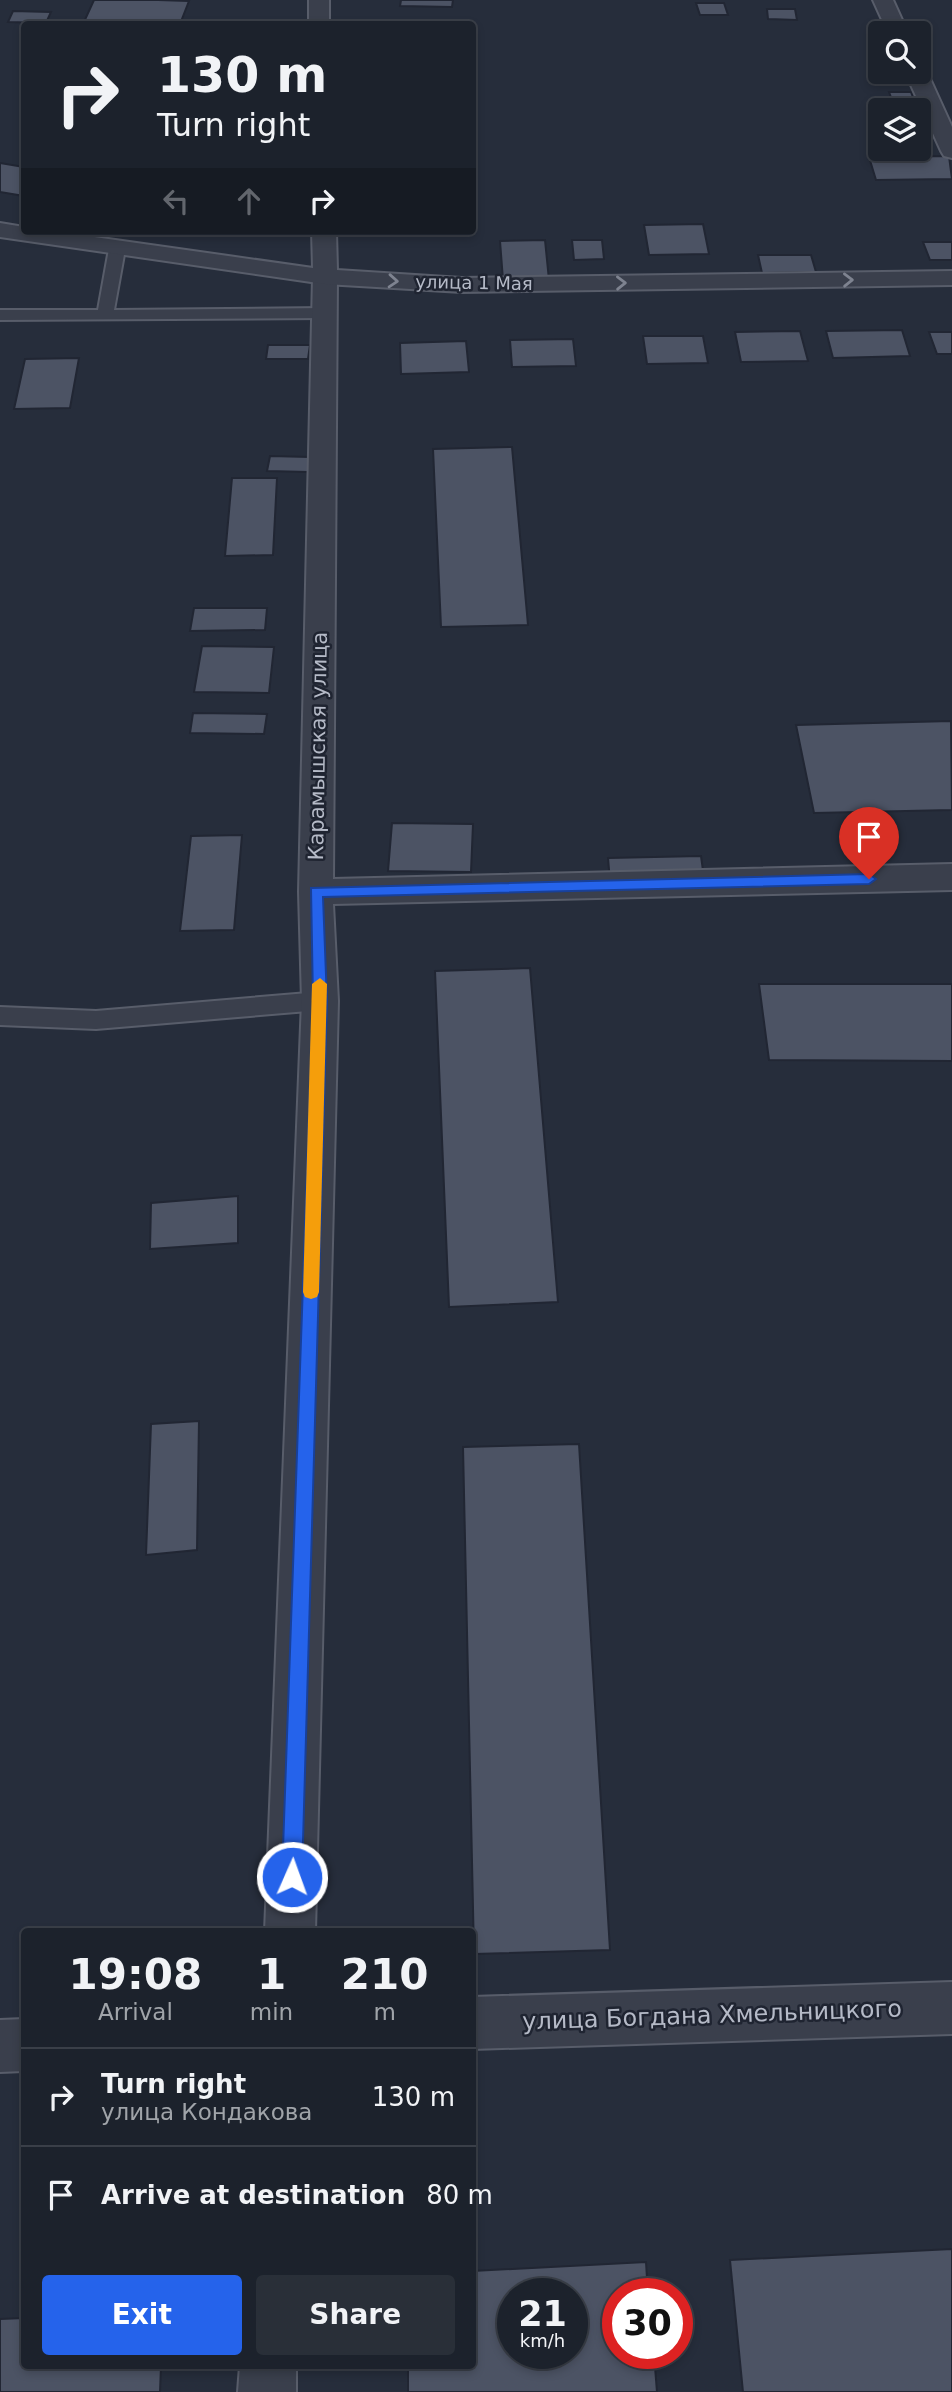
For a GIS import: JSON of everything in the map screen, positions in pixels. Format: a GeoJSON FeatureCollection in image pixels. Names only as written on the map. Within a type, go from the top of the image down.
{"type":"FeatureCollection","features":[{"type":"Feature","properties":{"kind":"street"},"geometry":{"type":"LineString","coordinates":[[319,0],[319,21]]}},
{"type":"Feature","properties":{"kind":"street"},"geometry":{"type":"LineString","coordinates":[[883,0],[893,21]]}},
{"type":"Feature","properties":{"kind":"street"},"geometry":{"type":"LineString","coordinates":[[921,84],[952,151]]}},
{"type":"Feature","properties":{"kind":"street","name":"улица 1 Мая"},"geometry":{"type":"LineString","coordinates":[[0,230],[21,233]]}},
{"type":"Feature","properties":{"kind":"street","name":"улица 1 Мая"},"geometry":{"type":"LineString","coordinates":[[31,235],[325,277],[462,285],[952,278]]}},
{"type":"Feature","properties":{"kind":"street","name":"Карамышская улица"},"geometry":{"type":"LineString","coordinates":[[290,1928],[320,1001],[316,891],[324,235]]}},
{"type":"Feature","properties":{"kind":"street"},"geometry":{"type":"LineString","coordinates":[[316,891],[952,877]]}},
{"type":"Feature","properties":{"kind":"street","name":"улица Богдана Хмельницкого"},"geometry":{"type":"LineString","coordinates":[[476,2023],[952,2008]]}},
{"type":"Feature","properties":{"kind":"street"},"geometry":{"type":"LineString","coordinates":[[0,2046],[21,2045]]}},
{"type":"Feature","properties":{"kind":"street"},"geometry":{"type":"LineString","coordinates":[[267,2392],[268,2369]]}},
{"type":"Feature","properties":{"kind":"lane"},"geometry":{"type":"LineString","coordinates":[[105,313],[117,249]]}},
{"type":"Feature","properties":{"kind":"lane"},"geometry":{"type":"LineString","coordinates":[[0,315],[325,313]]}},
{"type":"Feature","properties":{"kind":"lane"},"geometry":{"type":"LineString","coordinates":[[0,1016],[96,1020],[320,1001]]}},
{"type":"Feature","properties":{"kind":"building"},"geometry":{"type":"Polygon","coordinates":[[[94,0],[189,1],[181,21],[84,21],[94,0]]]}},
{"type":"Feature","properties":{"kind":"building"},"geometry":{"type":"Polygon","coordinates":[[[401,0],[453,0],[452,7],[400,6],[401,0]]]}},
{"type":"Feature","properties":{"kind":"building"},"geometry":{"type":"Polygon","coordinates":[[[696,3],[724,3],[728,15],[700,15],[696,3]]]}},
{"type":"Feature","properties":{"kind":"building"},"geometry":{"type":"Polygon","coordinates":[[[767,9],[795,9],[797,20],[768,19],[767,9]]]}},
{"type":"Feature","properties":{"kind":"building"},"geometry":{"type":"Polygon","coordinates":[[[13,11],[51,12],[47,21],[8,22],[13,11]]]}},
{"type":"Feature","properties":{"kind":"building"},"geometry":{"type":"Polygon","coordinates":[[[889,92],[911,92],[913,98],[891,98],[889,92]]]}},
{"type":"Feature","properties":{"kind":"building"},"geometry":{"type":"Polygon","coordinates":[[[931,156],[949,156],[952,179],[876,180],[870,161],[931,161],[931,156]]]}},
{"type":"Feature","properties":{"kind":"building"},"geometry":{"type":"Polygon","coordinates":[[[0,163],[21,166],[21,196],[0,192],[0,163]]]}},
{"type":"Feature","properties":{"kind":"building"},"geometry":{"type":"Polygon","coordinates":[[[703,224],[709,254],[649,255],[644,225],[703,224]]]}},
{"type":"Feature","properties":{"kind":"building"},"geometry":{"type":"Polygon","coordinates":[[[545,240],[549,280],[503,280],[500,241],[545,240]]]}},
{"type":"Feature","properties":{"kind":"building"},"geometry":{"type":"Polygon","coordinates":[[[572,240],[602,240],[604,259],[574,260],[572,240]]]}},
{"type":"Feature","properties":{"kind":"building"},"geometry":{"type":"Polygon","coordinates":[[[923,242],[952,242],[952,260],[930,260],[923,242]]]}},
{"type":"Feature","properties":{"kind":"building"},"geometry":{"type":"Polygon","coordinates":[[[758,255],[811,255],[816,272],[762,273],[758,255]]]}},
{"type":"Feature","properties":{"kind":"building"},"geometry":{"type":"Polygon","coordinates":[[[902,330],[910,356],[833,358],[826,331],[902,330]]]}},
{"type":"Feature","properties":{"kind":"building"},"geometry":{"type":"Polygon","coordinates":[[[800,331],[808,361],[741,362],[735,332],[800,331]]]}},
{"type":"Feature","properties":{"kind":"building"},"geometry":{"type":"Polygon","coordinates":[[[929,332],[952,332],[952,354],[937,354],[929,332]]]}},
{"type":"Feature","properties":{"kind":"building"},"geometry":{"type":"Polygon","coordinates":[[[643,336],[703,336],[708,363],[647,364],[643,336]]]}},
{"type":"Feature","properties":{"kind":"building"},"geometry":{"type":"Polygon","coordinates":[[[573,339],[576,366],[512,367],[510,340],[573,339]]]}},
{"type":"Feature","properties":{"kind":"building"},"geometry":{"type":"Polygon","coordinates":[[[466,341],[469,372],[401,374],[400,343],[466,341]]]}},
{"type":"Feature","properties":{"kind":"building"},"geometry":{"type":"Polygon","coordinates":[[[268,345],[310,345],[308,359],[266,359],[268,345]]]}},
{"type":"Feature","properties":{"kind":"building"},"geometry":{"type":"Polygon","coordinates":[[[79,358],[70,408],[14,409],[25,359],[79,358]]]}},
{"type":"Feature","properties":{"kind":"building"},"geometry":{"type":"Polygon","coordinates":[[[512,447],[528,625],[441,627],[433,449],[512,447]]]}},
{"type":"Feature","properties":{"kind":"building"},"geometry":{"type":"Polygon","coordinates":[[[270,456],[310,457],[308,472],[267,471],[270,456]]]}},
{"type":"Feature","properties":{"kind":"building"},"geometry":{"type":"Polygon","coordinates":[[[232,478],[277,478],[273,555],[225,556],[232,478]]]}},
{"type":"Feature","properties":{"kind":"building"},"geometry":{"type":"Polygon","coordinates":[[[194,608],[267,608],[265,630],[190,631],[194,608]]]}},
{"type":"Feature","properties":{"kind":"building"},"geometry":{"type":"Polygon","coordinates":[[[202,646],[274,647],[269,693],[194,692],[202,646]]]}},
{"type":"Feature","properties":{"kind":"building"},"geometry":{"type":"Polygon","coordinates":[[[193,713],[267,714],[264,734],[190,733],[193,713]]]}},
{"type":"Feature","properties":{"kind":"building"},"geometry":{"type":"Polygon","coordinates":[[[951,721],[952,810],[814,813],[796,725],[951,721]]]}},
{"type":"Feature","properties":{"kind":"building"},"geometry":{"type":"Polygon","coordinates":[[[392,823],[473,824],[471,872],[388,871],[392,823]]]}},
{"type":"Feature","properties":{"kind":"building"},"geometry":{"type":"Polygon","coordinates":[[[242,835],[234,930],[180,931],[191,836],[242,835]]]}},
{"type":"Feature","properties":{"kind":"building"},"geometry":{"type":"Polygon","coordinates":[[[701,856],[706,892],[611,893],[608,858],[701,856]]]}},
{"type":"Feature","properties":{"kind":"building"},"geometry":{"type":"Polygon","coordinates":[[[530,968],[558,1302],[449,1307],[435,971],[530,968]]]}},
{"type":"Feature","properties":{"kind":"building"},"geometry":{"type":"Polygon","coordinates":[[[759,984],[952,984],[952,1061],[769,1060],[759,984]]]}},
{"type":"Feature","properties":{"kind":"building"},"geometry":{"type":"Polygon","coordinates":[[[238,1196],[238,1243],[150,1249],[151,1203],[238,1196]]]}},
{"type":"Feature","properties":{"kind":"building"},"geometry":{"type":"Polygon","coordinates":[[[199,1421],[197,1550],[146,1555],[151,1424],[199,1421]]]}},
{"type":"Feature","properties":{"kind":"building"},"geometry":{"type":"Polygon","coordinates":[[[579,1444],[610,1950],[476,1954],[463,1447],[579,1444]]]}},
{"type":"Feature","properties":{"kind":"building"},"geometry":{"type":"Polygon","coordinates":[[[952,2249],[952,2392],[743,2392],[730,2260],[952,2249]]]}},
{"type":"Feature","properties":{"kind":"building"},"geometry":{"type":"Polygon","coordinates":[[[646,2262],[647,2278],[602,2278],[602,2369],[655,2369],[657,2392],[408,2392],[408,2369],[476,2369],[476,2271],[646,2262]]]}},
{"type":"Feature","properties":{"kind":"building"},"geometry":{"type":"Polygon","coordinates":[[[21,2318],[21,2369],[161,2369],[160,2392],[0,2392],[0,2319],[21,2318]]]}},
{"type":"Feature","properties":{"kind":"slow traffic"},"geometry":{"type":"LineString","coordinates":[[311,1292],[320,984]]}},
{"type":"Feature","properties":{"kind":"route"},"geometry":{"type":"LineString","coordinates":[[292,1877],[320,1001],[316,891],[869,879]]}}]}
